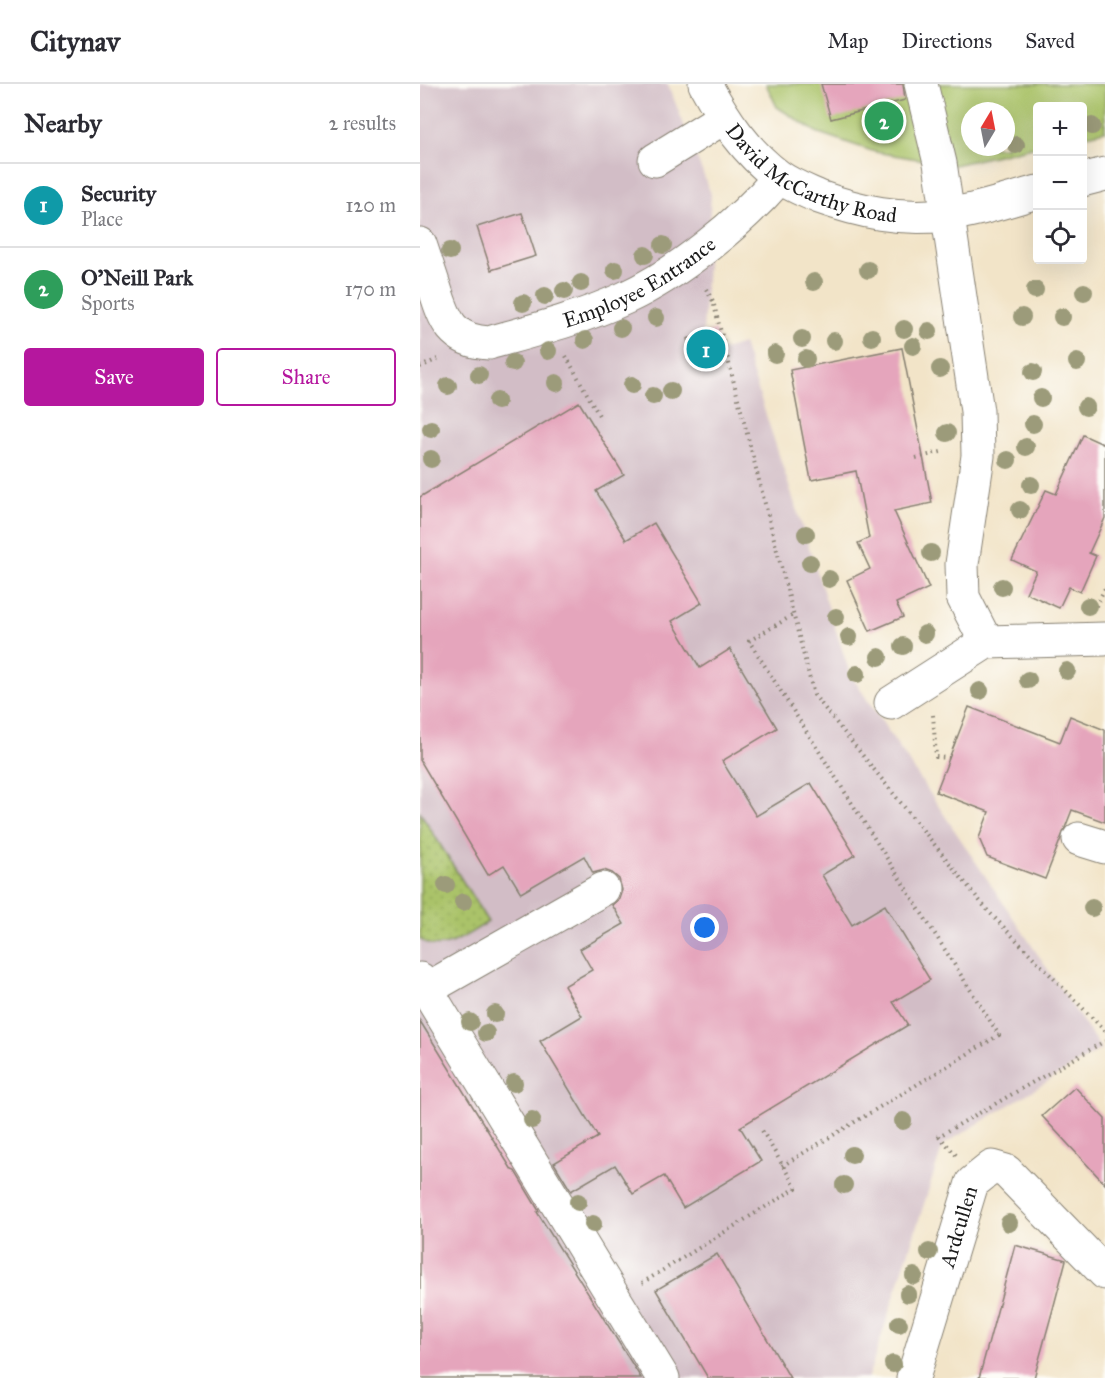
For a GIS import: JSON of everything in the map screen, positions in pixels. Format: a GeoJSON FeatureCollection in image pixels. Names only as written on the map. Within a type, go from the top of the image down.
{"type":"FeatureCollection","features":[{"type":"Feature","properties":{"kind":"street","name":"David McCarthy Road"},"geometry":{"type":"LineString","coordinates":[[705,84],[723,118],[753,153],[779,178],[807,192],[867,213],[896,217],[947,215],[1033,193]]}},
{"type":"Feature","properties":{"kind":"street"},"geometry":{"type":"LineString","coordinates":[[921,84],[940,163],[977,411],[978,456],[963,564],[963,597],[986,642]]}},
{"type":"Feature","properties":{"kind":"street"},"geometry":{"type":"LineString","coordinates":[[655,160],[723,118]]}},
{"type":"Feature","properties":{"kind":"street"},"geometry":{"type":"LineString","coordinates":[[1087,179],[1105,174]]}},
{"type":"Feature","properties":{"kind":"street","name":"Employee Entrance"},"geometry":{"type":"LineString","coordinates":[[420,244],[447,323],[463,337],[474,342],[489,343],[605,306],[663,278],[758,202],[779,178]]}},
{"type":"Feature","properties":{"kind":"street"},"geometry":{"type":"LineString","coordinates":[[891,704],[986,642],[1104,637]]}},
{"type":"Feature","properties":{"kind":"street"},"geometry":{"type":"LineString","coordinates":[[603,889],[423,984],[663,1378]]}},
{"type":"Feature","properties":{"kind":"street","name":"Ardcullen"},"geometry":{"type":"LineString","coordinates":[[913,1378],[972,1183],[992,1167],[1006,1171],[1105,1273]]}},
{"type":"Feature","properties":{"kind":"path"},"geometry":{"type":"LineString","coordinates":[[690,258],[713,302],[814,695],[988,911],[1105,1031]]}},
{"type":"Feature","properties":{"kind":"path"},"geometry":{"type":"LineString","coordinates":[[566,356],[601,419]]}},
{"type":"Feature","properties":{"kind":"path"},"geometry":{"type":"LineString","coordinates":[[916,458],[949,450]]}},
{"type":"Feature","properties":{"kind":"path"},"geometry":{"type":"LineString","coordinates":[[783,1166],[999,1035],[749,640],[793,615]]}},
{"type":"Feature","properties":{"kind":"path"},"geometry":{"type":"LineString","coordinates":[[977,1178],[939,1136],[1105,1041]]}},
{"type":"Feature","properties":{"kind":"path"},"geometry":{"type":"LineString","coordinates":[[616,1300],[796,1188],[760,1127]]}},
{"type":"Feature","properties":{"kind":"shaded area"},"geometry":{"type":"Polygon","coordinates":[[[420,84],[668,84],[711,194],[703,332],[709,355],[743,344],[850,674],[1101,1049],[943,1145],[868,1378],[420,1378],[420,84]]]}},
{"type":"Feature","properties":{"kind":"green space"},"geometry":{"type":"Polygon","coordinates":[[[766,84],[1105,84],[1105,131],[1087,135],[1087,102],[1033,102],[1033,147],[1015,151],[1015,102],[961,102],[961,156],[993,156],[954,165],[875,152],[816,132],[777,107],[766,84]]]}},
{"type":"Feature","properties":{"kind":"green space"},"geometry":{"type":"Polygon","coordinates":[[[420,812],[488,922],[464,937],[446,944],[428,944],[420,939],[420,812]]]}},
{"type":"Feature","properties":{"kind":"building"},"geometry":{"type":"Polygon","coordinates":[[[821,84],[903,84],[905,100],[831,119],[821,84]]]}},
{"type":"Feature","properties":{"kind":"building"},"geometry":{"type":"Polygon","coordinates":[[[522,213],[536,256],[491,270],[477,227],[522,213]]]}},
{"type":"Feature","properties":{"kind":"building"},"geometry":{"type":"Polygon","coordinates":[[[715,330],[725,360],[697,368],[687,339],[715,330]]]}},
{"type":"Feature","properties":{"kind":"building"},"geometry":{"type":"Polygon","coordinates":[[[902,348],[932,503],[894,511],[929,588],[896,603],[903,617],[870,631],[847,580],[870,569],[858,543],[869,538],[856,471],[811,480],[790,370],[902,348]]]}},
{"type":"Feature","properties":{"kind":"building"},"geometry":{"type":"Polygon","coordinates":[[[579,402],[624,475],[596,491],[626,540],[654,523],[702,603],[672,621],[700,668],[730,649],[777,728],[722,761],[756,816],[811,783],[855,855],[822,875],[852,925],[885,905],[930,980],[893,1002],[908,1025],[740,1127],[761,1161],[683,1208],[664,1176],[633,1194],[615,1165],[571,1191],[554,1163],[598,1137],[540,1041],[582,1016],[564,986],[592,970],[580,949],[624,924],[612,905],[619,899],[622,890],[619,879],[604,870],[593,873],[584,856],[521,893],[504,865],[488,875],[420,760],[420,497],[579,402]]]}},
{"type":"Feature","properties":{"kind":"building"},"geometry":{"type":"Polygon","coordinates":[[[1083,435],[1105,445],[1105,518],[1089,553],[1096,556],[1080,592],[1069,587],[1059,608],[1026,593],[1036,571],[1012,560],[1046,490],[1056,494],[1083,435]]]}},
{"type":"Feature","properties":{"kind":"building"},"geometry":{"type":"Polygon","coordinates":[[[969,707],[1060,742],[1070,716],[1105,730],[1105,822],[1072,810],[1045,879],[987,857],[979,838],[989,812],[936,792],[969,707]]]}},
{"type":"Feature","properties":{"kind":"building"},"geometry":{"type":"Polygon","coordinates":[[[420,1021],[512,1170],[515,1171],[539,1211],[537,1212],[641,1378],[420,1378],[420,1021]]]}},
{"type":"Feature","properties":{"kind":"building"},"geometry":{"type":"Polygon","coordinates":[[[1075,1087],[1105,1119],[1105,1184],[1042,1116],[1075,1087]]]}},
{"type":"Feature","properties":{"kind":"building"},"geometry":{"type":"Polygon","coordinates":[[[1015,1245],[1066,1260],[1053,1309],[1034,1378],[979,1378],[1015,1245]]]}},
{"type":"Feature","properties":{"kind":"building"},"geometry":{"type":"Polygon","coordinates":[[[717,1254],[790,1378],[708,1378],[656,1290],[717,1254]]]}},
{"type":"Feature","properties":{"kind":"place","name":"O'Neill Park"},"geometry":{"type":"Point","coordinates":[884,121]}},
{"type":"Feature","properties":{"kind":"place","name":"Security"},"geometry":{"type":"Point","coordinates":[706,349]}}]}
